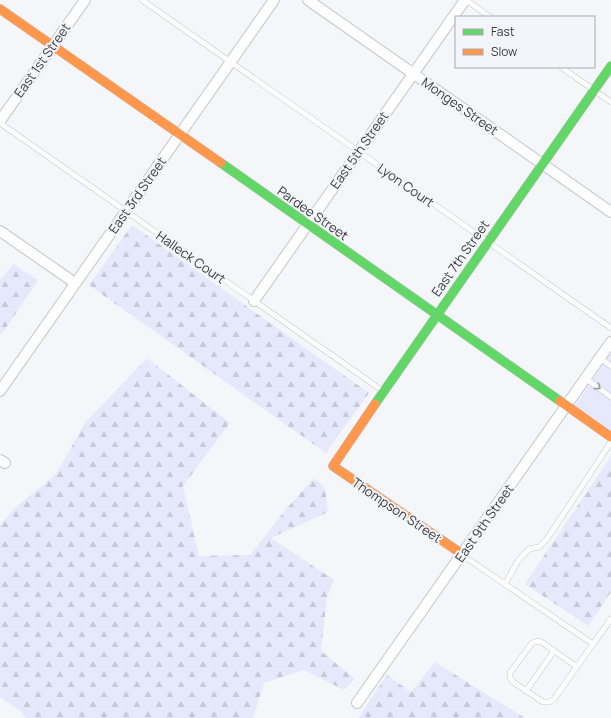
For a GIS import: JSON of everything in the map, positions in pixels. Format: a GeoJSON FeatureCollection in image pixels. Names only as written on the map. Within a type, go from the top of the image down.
{"type":"FeatureCollection","features":[{"type":"Feature","properties":{"kind":"street","name":"East 1st Street"},"geometry":{"type":"LineString","coordinates":[[0,122],[85,0]]}},
{"type":"Feature","properties":{"kind":"street","name":"East 3rd Street"},"geometry":{"type":"LineString","coordinates":[[0,390],[274,0]]}},
{"type":"Feature","properties":{"kind":"street","name":"Monges Street"},"geometry":{"type":"LineString","coordinates":[[308,0],[611,212]]}},
{"type":"Feature","properties":{"kind":"street","name":"East 5th Street"},"geometry":{"type":"LineString","coordinates":[[254,301],[465,0]]}},
{"type":"Feature","properties":{"kind":"street","name":"Pardee Street"},"geometry":{"type":"LineString","coordinates":[[0,9],[611,437]]}},
{"type":"Feature","properties":{"kind":"street","name":"East 7th Street"},"geometry":{"type":"LineString","coordinates":[[333,466],[383,391],[611,66]]}},
{"type":"Feature","properties":{"kind":"street"},"geometry":{"type":"LineString","coordinates":[[0,231],[75,284]]}},
{"type":"Feature","properties":{"kind":"street","name":"East 9th Street"},"geometry":{"type":"LineString","coordinates":[[357,703],[611,342]]}},
{"type":"Feature","properties":{"kind":"street","name":"Thompson Street"},"geometry":{"type":"LineString","coordinates":[[333,466],[462,554]]}},
{"type":"Feature","properties":{"kind":"lane","name":"Lyon Court"},"geometry":{"type":"LineString","coordinates":[[142,0],[611,328]]}},
{"type":"Feature","properties":{"kind":"lane"},"geometry":{"type":"LineString","coordinates":[[465,0],[489,16]]}},
{"type":"Feature","properties":{"kind":"lane"},"geometry":{"type":"LineString","coordinates":[[562,68],[611,102]]}},
{"type":"Feature","properties":{"kind":"lane","name":"Halleck Court"},"geometry":{"type":"LineString","coordinates":[[0,122],[383,391]]}},
{"type":"Feature","properties":{"kind":"lane"},"geometry":{"type":"LineString","coordinates":[[600,358],[611,366]]}},
{"type":"Feature","properties":{"kind":"lane"},"geometry":{"type":"LineString","coordinates":[[585,378],[611,396]]}},
{"type":"Feature","properties":{"kind":"lane"},"geometry":{"type":"LineString","coordinates":[[504,584],[518,561],[529,548],[539,547],[547,539],[611,442]]}},
{"type":"Feature","properties":{"kind":"lane"},"geometry":{"type":"LineString","coordinates":[[462,554],[593,644]]}},
{"type":"Feature","properties":{"kind":"lane"},"geometry":{"type":"LineString","coordinates":[[577,667],[538,641],[532,643],[510,673],[510,677],[513,682],[543,702],[549,702],[554,699],[577,667],[611,618]]}},
{"type":"Feature","properties":{"kind":"lane"},"geometry":{"type":"LineString","coordinates":[[526,691],[554,651]]}},
{"type":"Feature","properties":{"kind":"green space"},"geometry":{"type":"Polygon","coordinates":[[[132,225],[369,393],[326,453],[89,285],[132,225]]]}},
{"type":"Feature","properties":{"kind":"green space"},"geometry":{"type":"Polygon","coordinates":[[[13,264],[38,280],[2,334],[0,334],[0,280],[13,264]]]}},
{"type":"Feature","properties":{"kind":"green space"},"geometry":{"type":"Polygon","coordinates":[[[611,353],[611,430],[575,406],[611,353]]]}},
{"type":"Feature","properties":{"kind":"green space"},"geometry":{"type":"Polygon","coordinates":[[[147,358],[230,423],[183,486],[199,556],[250,555],[287,508],[314,478],[325,488],[328,512],[271,538],[334,580],[327,597],[321,651],[355,679],[344,690],[304,670],[264,683],[253,718],[26,718],[22,712],[0,697],[0,525],[15,508],[56,474],[85,423],[147,358]]]}},
{"type":"Feature","properties":{"kind":"green space"},"geometry":{"type":"Polygon","coordinates":[[[611,456],[611,592],[588,626],[525,584],[611,456]]]}},
{"type":"Feature","properties":{"kind":"green space"},"geometry":{"type":"Polygon","coordinates":[[[435,662],[525,718],[358,718],[387,675],[411,692],[435,662]]]}},
{"type":"Feature","properties":{"kind":"traffic: fast"},"geometry":{"type":"LineString","coordinates":[[375,404],[611,66]]}},
{"type":"Feature","properties":{"kind":"traffic: fast"},"geometry":{"type":"LineString","coordinates":[[221,163],[560,401]]}},
{"type":"Feature","properties":{"kind":"traffic: slow"},"geometry":{"type":"LineString","coordinates":[[0,9],[221,163]]}},
{"type":"Feature","properties":{"kind":"traffic: slow"},"geometry":{"type":"LineString","coordinates":[[560,401],[611,437]]}},
{"type":"Feature","properties":{"kind":"traffic: slow"},"geometry":{"type":"LineString","coordinates":[[375,404],[333,466],[462,554]]}}]}
